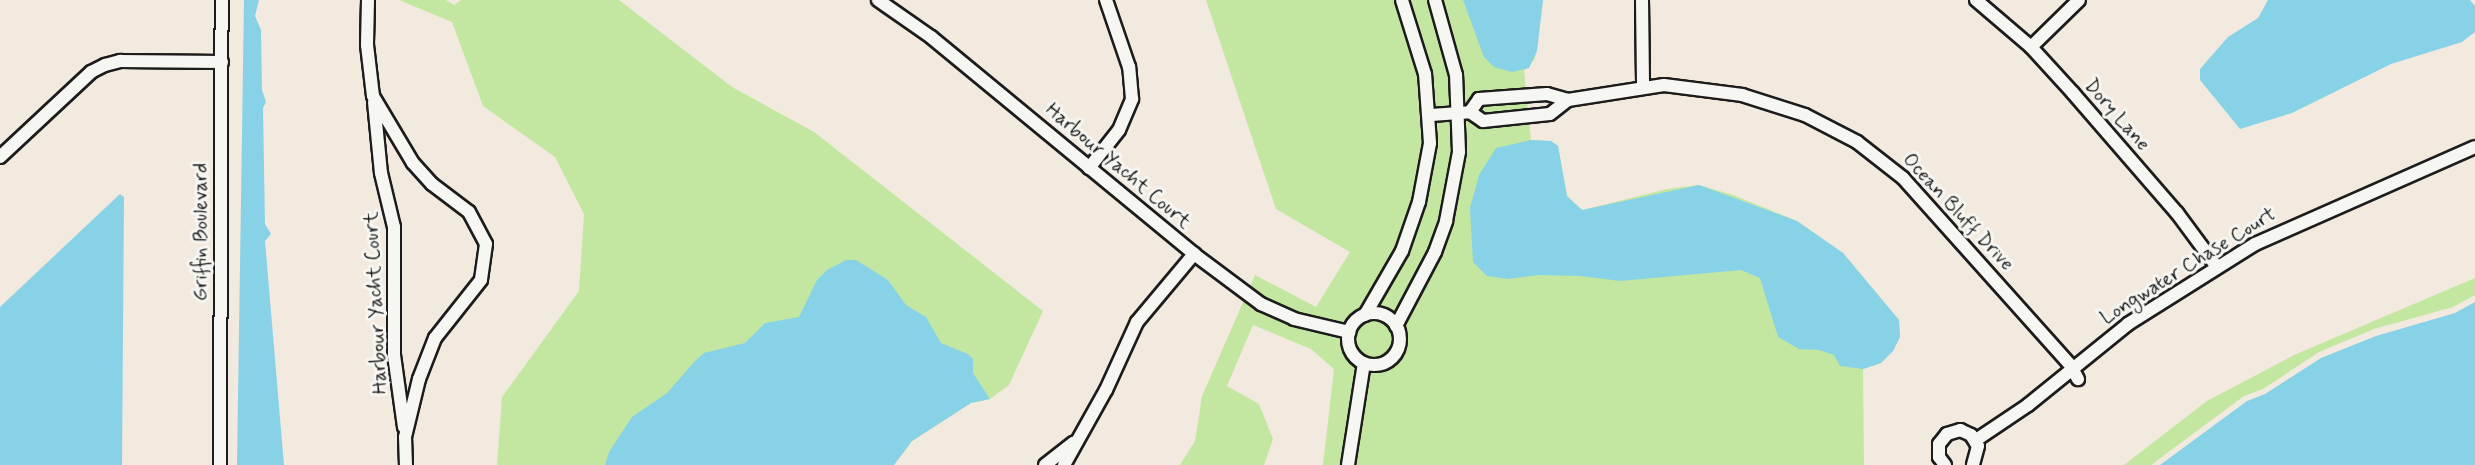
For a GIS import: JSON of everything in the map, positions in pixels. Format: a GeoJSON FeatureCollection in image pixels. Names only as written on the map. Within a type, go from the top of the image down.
{"type":"FeatureCollection","features":[{"type":"Feature","properties":{"kind":"street","name":"Griffin Boulevard"},"geometry":{"type":"LineString","coordinates":[[220,465],[222,0]]}},
{"type":"Feature","properties":{"kind":"street","name":"Harbour Yacht Court"},"geometry":{"type":"LineString","coordinates":[[368,0],[366,11],[377,146],[397,257],[394,355],[405,437],[406,465]]}},
{"type":"Feature","properties":{"kind":"street","name":"Harbour Yacht Court"},"geometry":{"type":"LineString","coordinates":[[878,0],[931,37],[1194,254],[1269,308],[1294,319],[1349,332]]}},
{"type":"Feature","properties":{"kind":"street"},"geometry":{"type":"LineString","coordinates":[[1089,168],[1119,130],[1132,99],[1129,67],[1106,0]]}},
{"type":"Feature","properties":{"kind":"street"},"geometry":{"type":"LineString","coordinates":[[1365,315],[1382,315],[1396,326],[1400,343],[1392,358],[1378,365],[1364,363],[1349,347],[1349,332],[1365,315],[1389,279],[1414,218],[1427,162],[1431,115],[1417,40],[1402,0]]}},
{"type":"Feature","properties":{"kind":"street"},"geometry":{"type":"LineString","coordinates":[[1396,326],[1435,252],[1446,221],[1465,113],[1449,44],[1435,0]]}},
{"type":"Feature","properties":{"kind":"street"},"geometry":{"type":"LineString","coordinates":[[1642,0],[1643,88]]}},
{"type":"Feature","properties":{"kind":"street","name":"Dory Lane"},"geometry":{"type":"LineString","coordinates":[[1976,0],[2031,47],[2177,213],[2217,267]]}},
{"type":"Feature","properties":{"kind":"street"},"geometry":{"type":"LineString","coordinates":[[2031,47],[2079,0]]}},
{"type":"Feature","properties":{"kind":"street"},"geometry":{"type":"LineString","coordinates":[[0,157],[91,72],[105,65],[120,61],[222,62]]}},
{"type":"Feature","properties":{"kind":"street","name":"Ocean Bluff Drive"},"geometry":{"type":"LineString","coordinates":[[1568,100],[1550,114],[1483,122],[1465,113],[1479,99],[1547,94],[1568,100],[1643,88],[1682,86],[1742,95],[1804,115],[1857,142],[1903,178],[1937,213],[2071,366],[2078,379]]}},
{"type":"Feature","properties":{"kind":"street","name":"Harbour Yacht Court"},"geometry":{"type":"LineString","coordinates":[[373,96],[413,163],[432,184],[469,212],[486,244],[481,280],[435,338],[419,379],[405,437]]}},
{"type":"Feature","properties":{"kind":"street"},"geometry":{"type":"LineString","coordinates":[[1514,96],[1517,118]]}},
{"type":"Feature","properties":{"kind":"street"},"geometry":{"type":"LineString","coordinates":[[1431,115],[1465,113]]}},
{"type":"Feature","properties":{"kind":"street","name":"Longwater Chase Court"},"geometry":{"type":"LineString","coordinates":[[1976,440],[2028,405],[2071,366],[2128,324],[2217,267],[2289,226],[2475,147]]}},
{"type":"Feature","properties":{"kind":"street"},"geometry":{"type":"LineString","coordinates":[[1064,465],[1074,442],[1106,390],[1137,322],[1194,254]]}},
{"type":"Feature","properties":{"kind":"street"},"geometry":{"type":"LineString","coordinates":[[1348,465],[1364,363]]}},
{"type":"Feature","properties":{"kind":"street"},"geometry":{"type":"LineString","coordinates":[[1945,465],[1938,450],[1947,434],[1966,432],[1976,440],[1979,453],[1973,465]]}},
{"type":"Feature","properties":{"kind":"street"},"geometry":{"type":"LineString","coordinates":[[1045,465],[1074,442]]}},
{"type":"Feature","properties":{"kind":"green space"},"geometry":{"type":"Polygon","coordinates":[[[399,0],[446,0],[454,5],[461,0],[619,0],[732,87],[814,132],[1043,311],[1009,385],[990,399],[971,403],[912,441],[894,465],[497,465],[502,397],[579,291],[584,214],[555,157],[483,106],[452,22],[399,0]]]}},
{"type":"Feature","properties":{"kind":"green space"},"geometry":{"type":"Polygon","coordinates":[[[1206,0],[1543,0],[1535,59],[1524,71],[1531,140],[1551,141],[1558,146],[1567,196],[1573,203],[1583,210],[1667,189],[1699,185],[1733,195],[1797,221],[1843,253],[1899,320],[1900,337],[1893,351],[1881,363],[1863,369],[1864,465],[1323,465],[1334,369],[1311,349],[1253,325],[1227,386],[1259,404],[1273,439],[1264,465],[1180,465],[1195,441],[1202,396],[1255,275],[1316,307],[1350,252],[1276,209],[1206,0]]]}},
{"type":"Feature","properties":{"kind":"green space"},"geometry":{"type":"Polygon","coordinates":[[[2475,278],[2475,295],[2453,307],[2374,329],[2319,352],[2263,389],[2244,396],[2151,465],[2124,465],[2207,401],[2294,355],[2475,278]]]}},
{"type":"Feature","properties":{"kind":"water"},"geometry":{"type":"Polygon","coordinates":[[[244,0],[259,0],[255,16],[261,30],[262,90],[266,102],[263,108],[265,224],[271,234],[265,241],[284,465],[237,465],[244,0]]]}},
{"type":"Feature","properties":{"kind":"water"},"geometry":{"type":"Polygon","coordinates":[[[1463,0],[1543,0],[1537,51],[1529,68],[1512,72],[1494,67],[1484,57],[1463,0]]]}},
{"type":"Feature","properties":{"kind":"water"},"geometry":{"type":"Polygon","coordinates":[[[2268,0],[2470,0],[2475,6],[2475,32],[2462,42],[2391,64],[2292,113],[2240,129],[2200,80],[2200,69],[2228,37],[2258,18],[2268,0]]]}},
{"type":"Feature","properties":{"kind":"water"},"geometry":{"type":"Polygon","coordinates":[[[1531,140],[1551,141],[1558,146],[1567,196],[1582,210],[1699,185],[1797,221],[1843,253],[1899,320],[1900,337],[1893,351],[1881,363],[1863,369],[1840,366],[1834,355],[1819,350],[1799,349],[1778,337],[1760,278],[1741,270],[1620,281],[1580,276],[1539,275],[1508,279],[1487,276],[1473,262],[1470,208],[1479,175],[1496,148],[1531,140]]]}},
{"type":"Feature","properties":{"kind":"water"},"geometry":{"type":"Polygon","coordinates":[[[120,194],[124,197],[122,465],[0,465],[0,307],[120,194]]]}},
{"type":"Feature","properties":{"kind":"water"},"geometry":{"type":"Polygon","coordinates":[[[846,260],[856,260],[888,280],[906,305],[926,317],[941,343],[968,354],[973,359],[973,373],[990,399],[971,403],[912,441],[894,465],[605,465],[609,452],[632,417],[667,393],[704,353],[745,343],[765,323],[799,317],[817,280],[827,270],[846,260]]]}},
{"type":"Feature","properties":{"kind":"water"},"geometry":{"type":"Polygon","coordinates":[[[2475,302],[2475,465],[2160,465],[2247,401],[2265,394],[2321,358],[2376,336],[2455,313],[2475,302]]]}}]}
